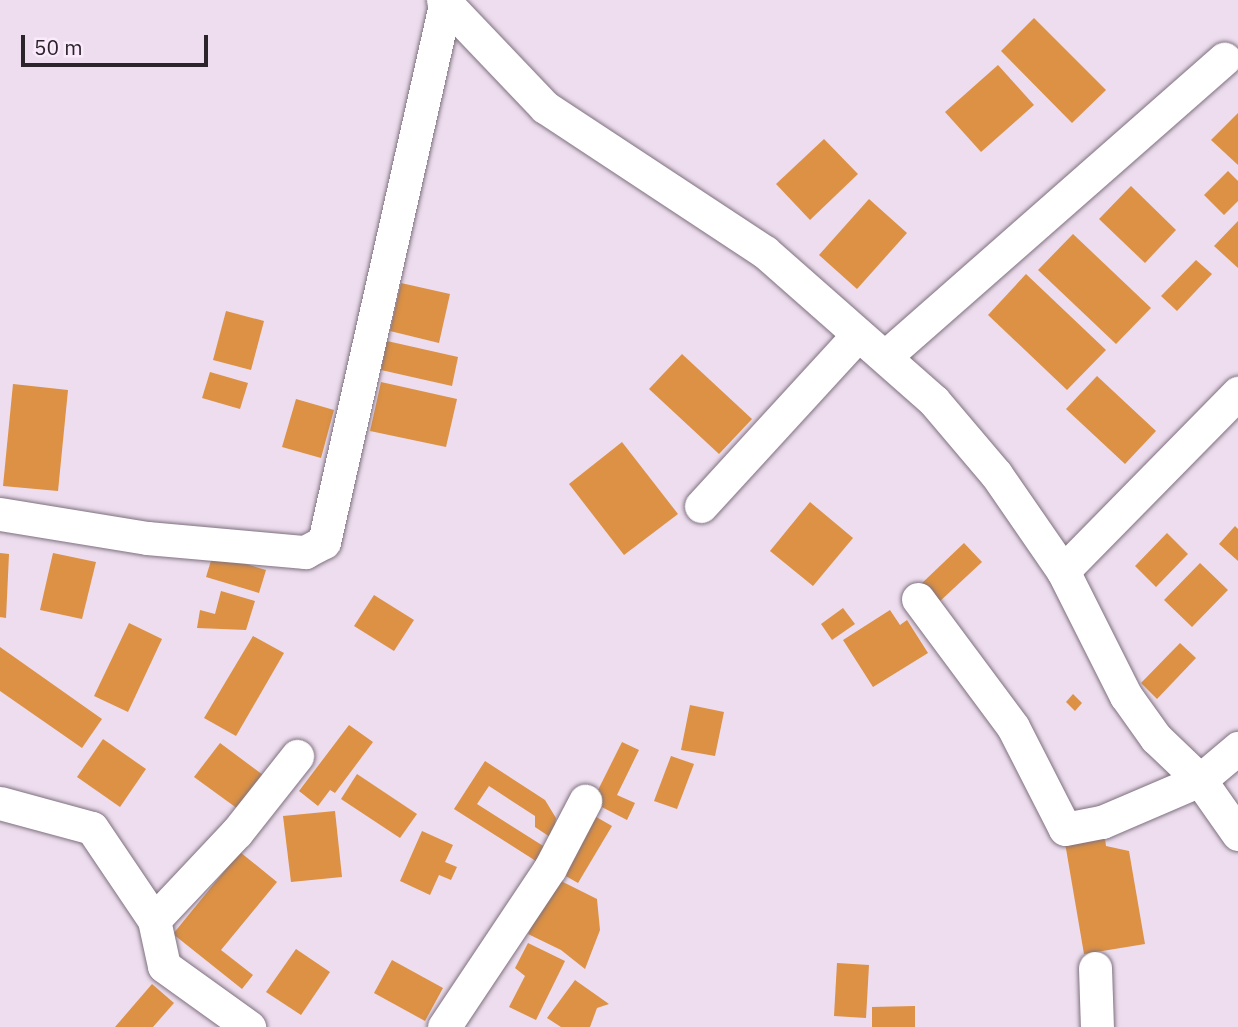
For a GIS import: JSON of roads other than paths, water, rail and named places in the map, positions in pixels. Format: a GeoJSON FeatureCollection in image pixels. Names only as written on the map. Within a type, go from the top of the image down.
{"type":"FeatureCollection","features":[{"type":"Feature","properties":{"kind":"street"},"geometry":{"type":"LineString","coordinates":[[445,1],[545,107],[765,252],[857,336],[887,355],[954,422],[1063,571],[1126,696],[1156,738],[1200,780],[1238,834]]}},
{"type":"Feature","properties":{"kind":"street"},"geometry":{"type":"LineString","coordinates":[[0,514],[147,538],[305,552],[324,542],[445,1]]}},
{"type":"Feature","properties":{"kind":"street"},"geometry":{"type":"LineString","coordinates":[[887,355],[1224,59]]}},
{"type":"Feature","properties":{"kind":"street"},"geometry":{"type":"LineString","coordinates":[[701,506],[857,336]]}},
{"type":"Feature","properties":{"kind":"street"},"geometry":{"type":"LineString","coordinates":[[1063,571],[1238,393]]}},
{"type":"Feature","properties":{"kind":"street"},"geometry":{"type":"LineString","coordinates":[[918,599],[1013,727],[1065,829],[1102,822],[1200,780],[1238,748]]}},
{"type":"Feature","properties":{"kind":"street"},"geometry":{"type":"LineString","coordinates":[[154,920],[237,832],[297,756]]}},
{"type":"Feature","properties":{"kind":"street"},"geometry":{"type":"LineString","coordinates":[[444,1027],[550,868],[585,801]]}},
{"type":"Feature","properties":{"kind":"street"},"geometry":{"type":"LineString","coordinates":[[0,803],[92,828],[154,920],[164,966],[249,1027]]}},
{"type":"Feature","properties":{"kind":"street"},"geometry":{"type":"LineString","coordinates":[[1095,968],[1097,1027]]}}]}
